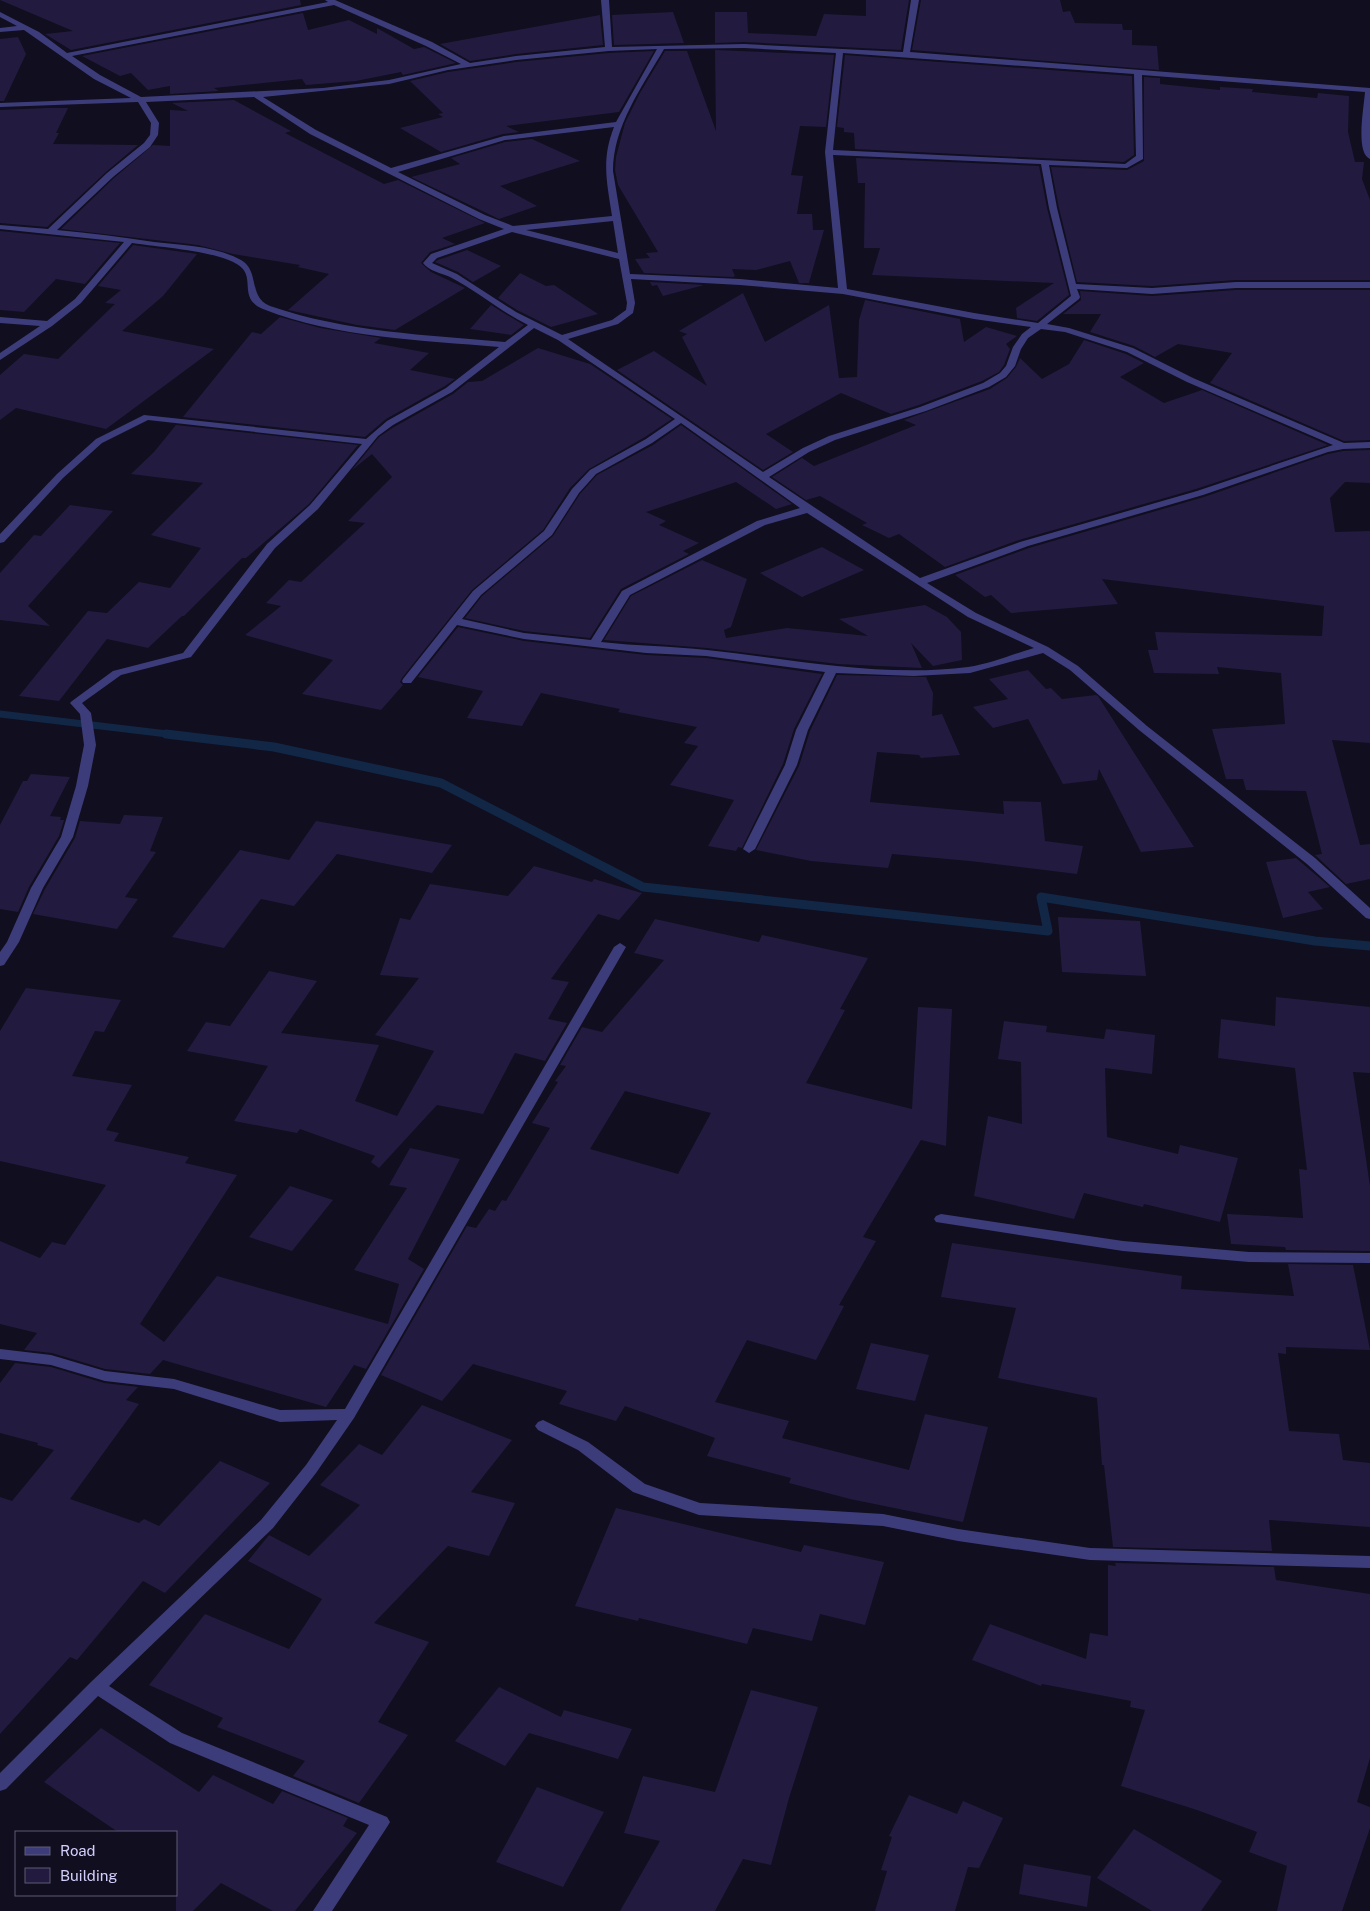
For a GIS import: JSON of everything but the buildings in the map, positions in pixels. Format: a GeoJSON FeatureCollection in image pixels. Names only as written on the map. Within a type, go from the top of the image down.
{"type":"FeatureCollection","features":[{"type":"Feature","properties":{"kind":"street"},"geometry":{"type":"LineString","coordinates":[[605,0],[609,49]]}},
{"type":"Feature","properties":{"kind":"street"},"geometry":{"type":"LineString","coordinates":[[906,54],[915,0]]}},
{"type":"Feature","properties":{"kind":"street"},"geometry":{"type":"LineString","coordinates":[[67,55],[331,2],[429,44],[469,65]]}},
{"type":"Feature","properties":{"kind":"street"},"geometry":{"type":"LineString","coordinates":[[0,14],[67,55],[97,77],[141,100],[155,123],[154,135],[147,145],[110,175],[51,232]]}},
{"type":"Feature","properties":{"kind":"street"},"geometry":{"type":"LineString","coordinates":[[0,30],[25,28]]}},
{"type":"Feature","properties":{"kind":"street"},"geometry":{"type":"LineString","coordinates":[[0,105],[256,95],[323,90],[389,82],[469,65],[516,58],[609,49],[744,46],[906,54],[1369,90],[1365,146],[1370,157]]}},
{"type":"Feature","properties":{"kind":"street"},"geometry":{"type":"LineString","coordinates":[[561,338],[615,322],[630,312],[631,303],[609,171],[610,152],[620,124],[662,47]]}},
{"type":"Feature","properties":{"kind":"street"},"geometry":{"type":"LineString","coordinates":[[840,51],[829,152],[843,291]]}},
{"type":"Feature","properties":{"kind":"street"},"geometry":{"type":"LineString","coordinates":[[829,152],[1127,166],[1140,158],[1138,72]]}},
{"type":"Feature","properties":{"kind":"street"},"geometry":{"type":"LineString","coordinates":[[256,95],[275,110],[313,132],[482,217],[512,229],[623,256]]}},
{"type":"Feature","properties":{"kind":"street"},"geometry":{"type":"LineString","coordinates":[[391,171],[504,138],[620,124]]}},
{"type":"Feature","properties":{"kind":"street"},"geometry":{"type":"LineString","coordinates":[[762,477],[806,450],[832,438],[923,409],[986,385],[1003,375],[1010,366],[1016,349],[1025,336],[1063,309],[1076,297],[1053,208],[1045,162]]}},
{"type":"Feature","properties":{"kind":"street"},"geometry":{"type":"LineString","coordinates":[[616,218],[512,229],[434,256],[427,263],[454,276],[479,293],[561,338],[681,418],[808,509],[918,582],[972,615],[1044,649],[1074,668],[1144,728],[1311,860],[1370,915]]}},
{"type":"Feature","properties":{"kind":"street"},"geometry":{"type":"LineString","coordinates":[[0,227],[130,240],[201,250],[227,256],[245,264],[252,280],[251,289],[259,303],[275,310],[354,330],[508,345]]}},
{"type":"Feature","properties":{"kind":"street"},"geometry":{"type":"LineString","coordinates":[[0,357],[49,324],[78,301],[130,240]]}},
{"type":"Feature","properties":{"kind":"street"},"geometry":{"type":"LineString","coordinates":[[626,276],[740,282],[843,291],[974,316],[1066,330],[1130,350],[1190,380],[1343,446]]}},
{"type":"Feature","properties":{"kind":"street"},"geometry":{"type":"LineString","coordinates":[[1072,286],[1160,291],[1236,285],[1370,285]]}},
{"type":"Feature","properties":{"kind":"street"},"geometry":{"type":"LineString","coordinates":[[0,320],[49,324]]}},
{"type":"Feature","properties":{"kind":"street"},"geometry":{"type":"LineString","coordinates":[[0,962],[13,942],[37,888],[67,837],[70,828],[82,786],[90,745],[84,714],[76,703],[117,673],[187,655],[271,546],[314,507],[375,434],[449,390],[534,324]]}},
{"type":"Feature","properties":{"kind":"street"},"geometry":{"type":"LineString","coordinates":[[0,540],[60,476],[99,441],[147,416],[370,442]]}},
{"type":"Feature","properties":{"kind":"street"},"geometry":{"type":"LineString","coordinates":[[407,681],[477,593],[548,533],[575,491],[592,472],[648,441],[681,418]]}},
{"type":"Feature","properties":{"kind":"street"},"geometry":{"type":"LineString","coordinates":[[918,582],[1024,544],[1200,493],[1325,450],[1343,446],[1370,445]]}},
{"type":"Feature","properties":{"kind":"street"},"geometry":{"type":"LineString","coordinates":[[594,644],[626,593],[761,524],[808,509]]}},
{"type":"Feature","properties":{"kind":"street"},"geometry":{"type":"LineString","coordinates":[[455,621],[524,636],[646,650],[706,653],[832,670],[914,673],[970,670],[1044,649]]}},
{"type":"Feature","properties":{"kind":"street"},"geometry":{"type":"LineString","coordinates":[[749,849],[790,765],[802,730],[832,670]]}},
{"type":"Feature","properties":{"kind":"street"},"geometry":{"type":"LineString","coordinates":[[0,1784],[97,1687],[267,1524],[311,1469],[349,1414],[620,947]]}},
{"type":"Feature","properties":{"kind":"street"},"geometry":{"type":"LineString","coordinates":[[942,1219],[1123,1246],[1249,1256],[1370,1258]]}},
{"type":"Feature","properties":{"kind":"street"},"geometry":{"type":"LineString","coordinates":[[0,1354],[51,1360],[105,1376],[174,1384],[280,1416],[349,1414]]}},
{"type":"Feature","properties":{"kind":"street"},"geometry":{"type":"LineString","coordinates":[[543,1426],[583,1446],[639,1488],[699,1509],[883,1520],[958,1535],[1090,1554],[1370,1562]]}},
{"type":"Feature","properties":{"kind":"street"},"geometry":{"type":"LineString","coordinates":[[97,1687],[176,1738],[381,1822],[322,1911]]}},
{"type":"Feature","properties":{"kind":"waterway"},"geometry":{"type":"LineString","coordinates":[[0,714],[176,735]]}},
{"type":"Feature","properties":{"kind":"waterway"},"geometry":{"type":"LineString","coordinates":[[166,734],[274,747],[441,783],[643,887],[1048,931],[1041,897],[1315,941],[1370,946]]}}]}
